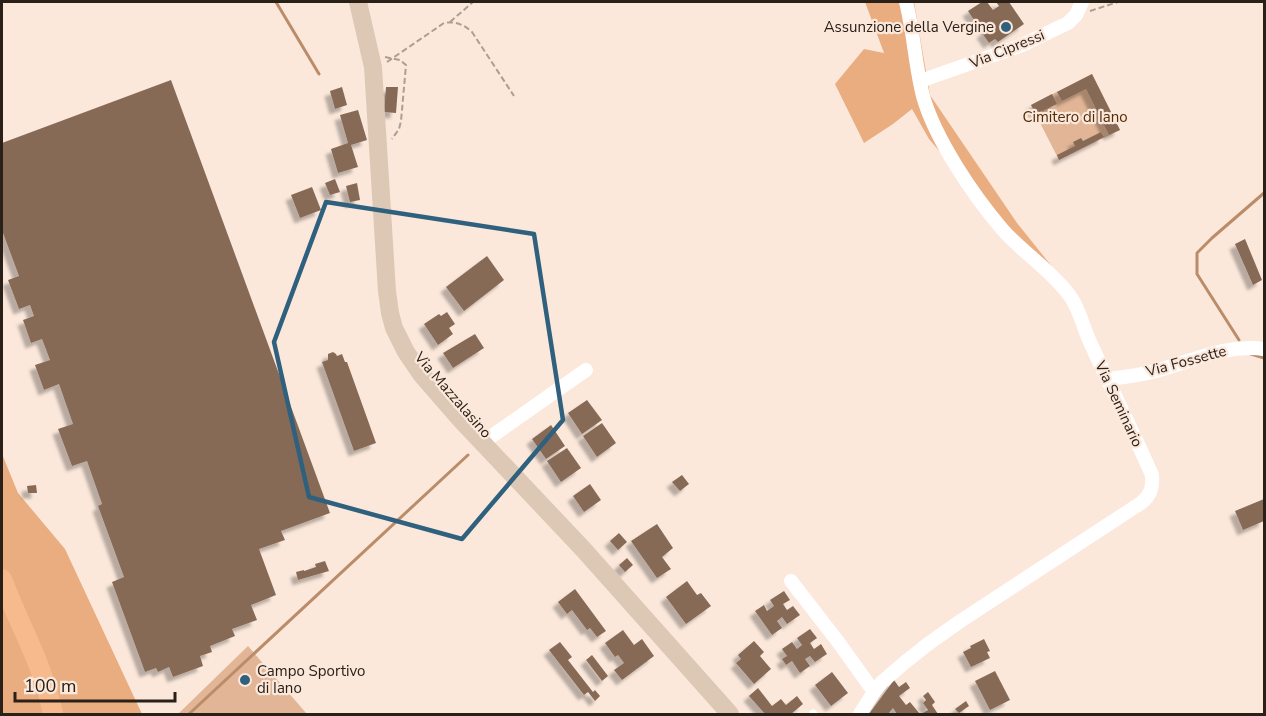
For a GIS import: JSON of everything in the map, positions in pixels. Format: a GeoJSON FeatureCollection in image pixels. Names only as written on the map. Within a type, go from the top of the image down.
{"type":"FeatureCollection","features":[{"type":"Feature","properties":{"kind":"main road","name":"Via Mazzalasino"},"geometry":{"type":"LineString","coordinates":[[358,2],[377,60],[387,291],[392,321],[406,352],[421,374],[482,443],[583,549],[730,714]]}},
{"type":"Feature","properties":{"kind":"street","name":"Via Seminario"},"geometry":{"type":"LineString","coordinates":[[860,714],[882,682],[904,663],[958,622],[1146,499],[1152,488],[1152,475],[1071,298],[1053,276],[1002,229],[952,157],[932,118],[920,81],[906,2]]}},
{"type":"Feature","properties":{"kind":"street"},"geometry":{"type":"LineString","coordinates":[[1076,15],[1082,2]]}},
{"type":"Feature","properties":{"kind":"street","name":"Via Cipressi"},"geometry":{"type":"LineString","coordinates":[[920,81],[1020,46],[1068,23],[1076,15]]}},
{"type":"Feature","properties":{"kind":"street","name":"Via Fossette"},"geometry":{"type":"LineString","coordinates":[[1108,380],[1161,370],[1215,352],[1238,348],[1264,349]]}},
{"type":"Feature","properties":{"kind":"street"},"geometry":{"type":"LineString","coordinates":[[482,443],[586,370]]}},
{"type":"Feature","properties":{"kind":"street"},"geometry":{"type":"LineString","coordinates":[[791,581],[874,692]]}},
{"type":"Feature","properties":{"kind":"path"},"geometry":{"type":"LineString","coordinates":[[450,22],[473,2]]}},
{"type":"Feature","properties":{"kind":"path"},"geometry":{"type":"LineString","coordinates":[[1076,15],[1118,2]]}},
{"type":"Feature","properties":{"kind":"path"},"geometry":{"type":"LineString","coordinates":[[377,60],[392,59],[436,27],[450,22],[465,26],[472,32],[514,96]]}},
{"type":"Feature","properties":{"kind":"path"},"geometry":{"type":"LineString","coordinates":[[377,60],[385,57],[405,63],[406,69],[401,121],[390,143]]}},
{"type":"Feature","properties":{"kind":"highlighted area"},"geometry":{"type":"Polygon","coordinates":[[[326,202],[534,234],[563,420],[462,539],[309,497],[274,342],[326,202]]]}},
{"type":"Feature","properties":{"kind":"green space","name":"Cimitero di Iano"},"geometry":{"type":"Polygon","coordinates":[[[1092,74],[1120,130],[1059,160],[1031,105],[1092,74]]]}},
{"type":"Feature","properties":{"kind":"green space","name":"Campo Sportivo di Iano"},"geometry":{"type":"Polygon","coordinates":[[[248,646],[307,714],[178,714],[248,646]]]}},
{"type":"Feature","properties":{"kind":"shaded area"},"geometry":{"type":"Polygon","coordinates":[[[865,2],[914,2],[930,95],[1017,223],[1070,289],[1004,227],[929,139],[912,109],[864,143],[835,84],[864,49],[884,53],[865,2]]]}},
{"type":"Feature","properties":{"kind":"shaded area"},"geometry":{"type":"Polygon","coordinates":[[[2,454],[18,493],[65,549],[142,714],[2,714],[2,454]]]}},
{"type":"Feature","properties":{"kind":"building"},"geometry":{"type":"Polygon","coordinates":[[[982,2],[987,2],[993,10],[999,6],[996,2],[1009,2],[1024,24],[998,42],[995,39],[989,43],[982,33],[987,29],[982,23],[978,26],[968,11],[982,2]]]}},
{"type":"Feature","properties":{"kind":"building"},"geometry":{"type":"Polygon","coordinates":[[[1092,74],[1120,130],[1109,135],[1086,89],[1062,101],[1057,92],[1092,74]]]}},
{"type":"Feature","properties":{"kind":"building"},"geometry":{"type":"Polygon","coordinates":[[[171,80],[330,513],[281,531],[285,540],[259,549],[276,595],[251,605],[257,620],[232,629],[235,636],[210,646],[212,652],[200,656],[203,666],[173,677],[169,667],[158,672],[156,668],[145,672],[112,582],[124,577],[98,506],[102,504],[87,461],[72,466],[58,429],[73,424],[59,384],[44,390],[35,365],[50,360],[42,339],[31,343],[23,320],[34,316],[30,305],[19,309],[8,280],[19,276],[2,233],[2,143],[171,80]]]}},
{"type":"Feature","properties":{"kind":"building"},"geometry":{"type":"Polygon","coordinates":[[[342,87],[347,105],[335,109],[330,91],[342,87]]]}},
{"type":"Feature","properties":{"kind":"building"},"geometry":{"type":"Polygon","coordinates":[[[386,87],[398,87],[396,113],[384,112],[386,87]]]}},
{"type":"Feature","properties":{"kind":"building"},"geometry":{"type":"Polygon","coordinates":[[[1052,94],[1057,104],[1036,114],[1031,105],[1052,94]]]}},
{"type":"Feature","properties":{"kind":"building"},"geometry":{"type":"Polygon","coordinates":[[[358,110],[367,140],[351,145],[358,167],[338,173],[331,149],[348,143],[340,115],[358,110]]]}},
{"type":"Feature","properties":{"kind":"building"},"geometry":{"type":"Polygon","coordinates":[[[1101,132],[1104,137],[1059,160],[1057,155],[1075,146],[1073,142],[1081,138],[1083,141],[1101,132]]]}},
{"type":"Feature","properties":{"kind":"building"},"geometry":{"type":"Polygon","coordinates":[[[335,179],[340,192],[330,195],[325,183],[335,179]]]}},
{"type":"Feature","properties":{"kind":"building"},"geometry":{"type":"Polygon","coordinates":[[[357,183],[360,200],[350,202],[346,186],[357,183]]]}},
{"type":"Feature","properties":{"kind":"building"},"geometry":{"type":"Polygon","coordinates":[[[312,187],[321,210],[300,218],[291,195],[312,187]]]}},
{"type":"Feature","properties":{"kind":"building"},"geometry":{"type":"Polygon","coordinates":[[[1245,239],[1262,280],[1253,285],[1235,244],[1245,239]]]}},
{"type":"Feature","properties":{"kind":"building"},"geometry":{"type":"Polygon","coordinates":[[[487,256],[504,280],[464,311],[446,287],[487,256]]]}},
{"type":"Feature","properties":{"kind":"building"},"geometry":{"type":"Polygon","coordinates":[[[447,312],[455,324],[449,328],[453,334],[438,345],[424,324],[439,314],[441,316],[447,312]]]}},
{"type":"Feature","properties":{"kind":"building"},"geometry":{"type":"Polygon","coordinates":[[[475,334],[484,348],[453,368],[443,353],[475,334]]]}},
{"type":"Feature","properties":{"kind":"building"},"geometry":{"type":"Polygon","coordinates":[[[333,352],[337,356],[342,354],[347,362],[376,443],[354,451],[322,362],[328,360],[328,354],[333,352]]]}},
{"type":"Feature","properties":{"kind":"building"},"geometry":{"type":"Polygon","coordinates":[[[587,400],[602,420],[582,434],[568,413],[587,400]]]}},
{"type":"Feature","properties":{"kind":"building"},"geometry":{"type":"Polygon","coordinates":[[[602,423],[616,443],[597,457],[583,436],[602,423]]]}},
{"type":"Feature","properties":{"kind":"building"},"geometry":{"type":"Polygon","coordinates":[[[551,425],[565,446],[546,459],[532,439],[551,425]]]}},
{"type":"Feature","properties":{"kind":"building"},"geometry":{"type":"Polygon","coordinates":[[[567,448],[581,468],[561,482],[547,461],[567,448]]]}},
{"type":"Feature","properties":{"kind":"building"},"geometry":{"type":"Polygon","coordinates":[[[682,475],[689,484],[680,491],[672,482],[682,475]]]}},
{"type":"Feature","properties":{"kind":"building"},"geometry":{"type":"Polygon","coordinates":[[[590,484],[601,500],[584,512],[573,496],[590,484]]]}},
{"type":"Feature","properties":{"kind":"building"},"geometry":{"type":"Polygon","coordinates":[[[36,485],[37,493],[28,493],[27,486],[36,485]]]}},
{"type":"Feature","properties":{"kind":"building"},"geometry":{"type":"Polygon","coordinates":[[[1264,499],[1264,521],[1243,530],[1235,511],[1264,499]]]}},
{"type":"Feature","properties":{"kind":"building"},"geometry":{"type":"Polygon","coordinates":[[[657,524],[673,548],[662,557],[671,569],[657,578],[631,541],[657,524]]]}},
{"type":"Feature","properties":{"kind":"building"},"geometry":{"type":"Polygon","coordinates":[[[619,533],[627,542],[618,550],[610,541],[619,533]]]}},
{"type":"Feature","properties":{"kind":"building"},"geometry":{"type":"Polygon","coordinates":[[[627,558],[633,565],[625,572],[619,565],[627,558]]]}},
{"type":"Feature","properties":{"kind":"building"},"geometry":{"type":"Polygon","coordinates":[[[325,561],[329,571],[298,580],[296,572],[316,567],[315,564],[325,561]]]}},
{"type":"Feature","properties":{"kind":"building"},"geometry":{"type":"Polygon","coordinates":[[[687,581],[697,595],[701,593],[711,606],[686,624],[666,597],[687,581]]]}},
{"type":"Feature","properties":{"kind":"building"},"geometry":{"type":"Polygon","coordinates":[[[575,589],[606,631],[597,637],[590,628],[587,630],[572,610],[567,614],[558,602],[575,589]]]}},
{"type":"Feature","properties":{"kind":"building"},"geometry":{"type":"Polygon","coordinates":[[[784,591],[790,600],[783,604],[787,610],[793,606],[800,615],[787,624],[782,617],[777,621],[782,628],[772,635],[755,611],[764,605],[767,611],[774,606],[770,600],[784,591]]]}},
{"type":"Feature","properties":{"kind":"building"},"geometry":{"type":"Polygon","coordinates":[[[810,629],[817,638],[810,643],[814,649],[821,644],[827,654],[815,662],[810,656],[805,659],[810,666],[800,673],[792,661],[786,665],[782,659],[787,656],[782,649],[792,642],[797,649],[802,645],[797,638],[810,629]]]}},
{"type":"Feature","properties":{"kind":"building"},"geometry":{"type":"Polygon","coordinates":[[[623,630],[634,645],[642,639],[654,656],[622,680],[614,670],[624,663],[618,655],[615,657],[605,643],[623,630]]]}},
{"type":"Feature","properties":{"kind":"building"},"geometry":{"type":"Polygon","coordinates":[[[984,639],[990,651],[987,652],[990,658],[971,667],[963,652],[984,639]]]}},
{"type":"Feature","properties":{"kind":"building"},"geometry":{"type":"Polygon","coordinates":[[[754,641],[764,652],[760,656],[771,669],[754,684],[736,663],[741,659],[738,655],[754,641]]]}},
{"type":"Feature","properties":{"kind":"building"},"geometry":{"type":"Polygon","coordinates":[[[560,642],[572,657],[568,660],[593,692],[595,690],[600,696],[595,701],[588,692],[584,695],[549,650],[560,642]]]}},
{"type":"Feature","properties":{"kind":"building"},"geometry":{"type":"Polygon","coordinates":[[[592,655],[608,676],[602,681],[586,660],[592,655]]]}},
{"type":"Feature","properties":{"kind":"building"},"geometry":{"type":"Polygon","coordinates":[[[995,671],[1010,700],[990,710],[975,681],[995,671]]]}},
{"type":"Feature","properties":{"kind":"building"},"geometry":{"type":"Polygon","coordinates":[[[832,672],[848,693],[831,706],[815,685],[832,672]]]}},
{"type":"Feature","properties":{"kind":"building"},"geometry":{"type":"Polygon","coordinates":[[[894,680],[899,687],[906,682],[910,688],[899,696],[906,705],[910,702],[920,714],[897,714],[893,708],[888,714],[869,714],[894,680]]]}},
{"type":"Feature","properties":{"kind":"building"},"geometry":{"type":"Polygon","coordinates":[[[758,688],[772,706],[781,699],[786,705],[797,696],[803,704],[791,714],[765,714],[749,696],[758,688]]]}},
{"type":"Feature","properties":{"kind":"building"},"geometry":{"type":"Polygon","coordinates":[[[928,692],[935,702],[932,705],[938,714],[921,714],[928,710],[923,703],[926,700],[923,696],[928,692]]]}},
{"type":"Feature","properties":{"kind":"building"},"geometry":{"type":"Polygon","coordinates":[[[966,701],[969,706],[959,713],[955,709],[966,701]]]}},
{"type":"Feature","properties":{"kind":"waterway"},"geometry":{"type":"LineString","coordinates":[[276,2],[319,74]]}},
{"type":"Feature","properties":{"kind":"waterway"},"geometry":{"type":"LineString","coordinates":[[1239,340],[1197,274],[1197,253],[1264,193]]}},
{"type":"Feature","properties":{"kind":"waterway"},"geometry":{"type":"LineString","coordinates":[[1251,354],[1264,358]]}},
{"type":"Feature","properties":{"kind":"waterway"},"geometry":{"type":"LineString","coordinates":[[189,714],[468,455]]}},
{"type":"Feature","properties":{"kind":"waterway"},"geometry":{"type":"LineString","coordinates":[[2,579],[44,679],[53,714]]}},
{"type":"Feature","properties":{"kind":"place","name":"Assunzione della Vergine"},"geometry":{"type":"Point","coordinates":[1006,27]}},
{"type":"Feature","properties":{"kind":"place","name":"Campo Sportivo di Iano"},"geometry":{"type":"Point","coordinates":[245,680]}}]}
